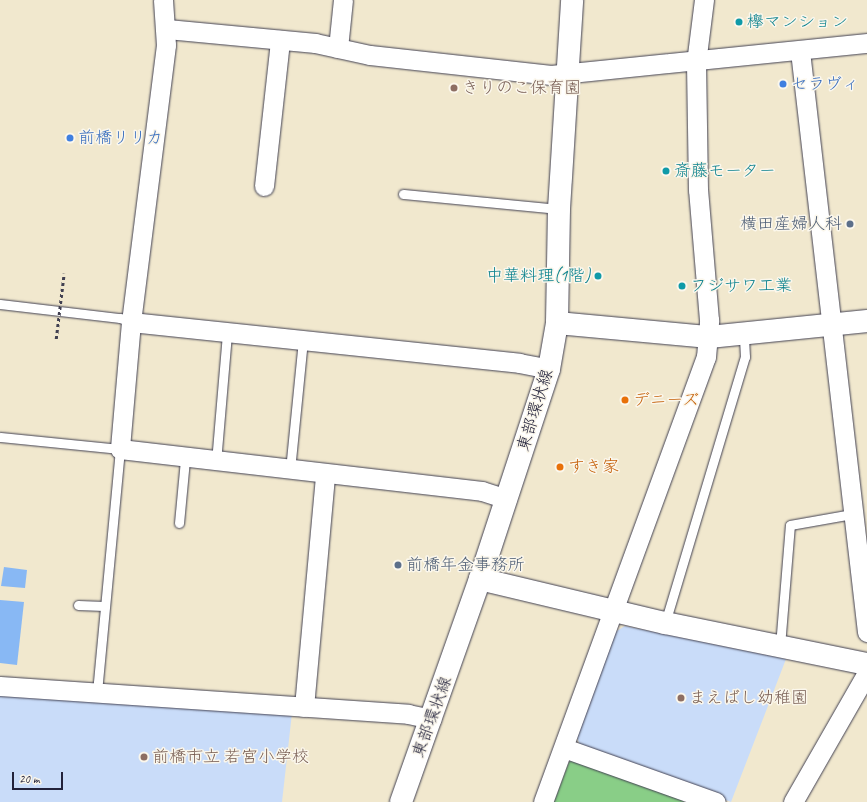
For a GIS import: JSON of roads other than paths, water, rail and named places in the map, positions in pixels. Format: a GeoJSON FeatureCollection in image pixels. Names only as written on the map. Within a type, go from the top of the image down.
{"type":"FeatureCollection","features":[{"type":"Feature","properties":{"kind":"street"},"geometry":{"type":"LineString","coordinates":[[163,0],[167,29],[131,322],[120,449],[185,459],[482,491],[507,499]]}},
{"type":"Feature","properties":{"kind":"street"},"geometry":{"type":"LineString","coordinates":[[338,48],[343,0]]}},
{"type":"Feature","properties":{"kind":"street","name":"東部環状線"},"geometry":{"type":"LineString","coordinates":[[402,802],[480,579],[549,369],[557,323],[559,209],[572,0]]}},
{"type":"Feature","properties":{"kind":"street"},"geometry":{"type":"LineString","coordinates":[[543,802],[706,357],[709,337],[698,190],[696,63],[704,0]]}},
{"type":"Feature","properties":{"kind":"street"},"geometry":{"type":"LineString","coordinates":[[167,29],[280,40],[551,75],[568,72],[696,63],[867,43]]}},
{"type":"Feature","properties":{"kind":"street"},"geometry":{"type":"LineString","coordinates":[[264,186],[280,40]]}},
{"type":"Feature","properties":{"kind":"street"},"geometry":{"type":"LineString","coordinates":[[800,51],[832,325],[852,514],[867,632]]}},
{"type":"Feature","properties":{"kind":"street"},"geometry":{"type":"LineString","coordinates":[[131,322],[228,334],[303,340],[549,369]]}},
{"type":"Feature","properties":{"kind":"street"},"geometry":{"type":"LineString","coordinates":[[557,323],[709,337],[744,336],[867,322]]}},
{"type":"Feature","properties":{"kind":"street"},"geometry":{"type":"LineString","coordinates":[[304,708],[325,474]]}},
{"type":"Feature","properties":{"kind":"street"},"geometry":{"type":"LineString","coordinates":[[480,579],[613,612],[867,664]]}},
{"type":"Feature","properties":{"kind":"street"},"geometry":{"type":"LineString","coordinates":[[793,802],[867,673]]}},
{"type":"Feature","properties":{"kind":"street"},"geometry":{"type":"LineString","coordinates":[[0,686],[408,714],[431,719]]}},
{"type":"Feature","properties":{"kind":"street"},"geometry":{"type":"LineString","coordinates":[[564,748],[693,798],[716,802]]}},
{"type":"Feature","properties":{"kind":"lane"},"geometry":{"type":"LineString","coordinates":[[403,194],[559,209]]}},
{"type":"Feature","properties":{"kind":"lane"},"geometry":{"type":"LineString","coordinates":[[0,304],[120,318],[131,322]]}},
{"type":"Feature","properties":{"kind":"lane"},"geometry":{"type":"LineString","coordinates":[[216,462],[228,334]]}},
{"type":"Feature","properties":{"kind":"lane"},"geometry":{"type":"LineString","coordinates":[[665,623],[745,358],[744,336]]}},
{"type":"Feature","properties":{"kind":"lane"},"geometry":{"type":"LineString","coordinates":[[290,470],[303,340]]}},
{"type":"Feature","properties":{"kind":"lane"},"geometry":{"type":"LineString","coordinates":[[0,437],[120,449],[97,692]]}},
{"type":"Feature","properties":{"kind":"lane"},"geometry":{"type":"LineString","coordinates":[[179,523],[185,459]]}},
{"type":"Feature","properties":{"kind":"lane"},"geometry":{"type":"LineString","coordinates":[[780,646],[790,525],[852,514]]}},
{"type":"Feature","properties":{"kind":"lane"},"geometry":{"type":"LineString","coordinates":[[78,605],[104,606]]}},
{"type":"Feature","properties":{"kind":"water"},"geometry":{"type":"Polygon","coordinates":[[[4,567],[27,570],[25,588],[1,586],[4,567]]]}},
{"type":"Feature","properties":{"kind":"water"},"geometry":{"type":"Polygon","coordinates":[[[0,600],[24,602],[17,665],[0,663],[0,600]]]}},
{"type":"Feature","properties":{"kind":"place","name":"欅マンション"},"geometry":{"type":"Point","coordinates":[739,22]}},
{"type":"Feature","properties":{"kind":"place","name":"セラヴィ"},"geometry":{"type":"Point","coordinates":[783,84]}},
{"type":"Feature","properties":{"kind":"place","name":"きりのこ保育園"},"geometry":{"type":"Point","coordinates":[454,88]}},
{"type":"Feature","properties":{"kind":"place","name":"前橋リリカ"},"geometry":{"type":"Point","coordinates":[70,138]}},
{"type":"Feature","properties":{"kind":"place","name":"斎藤モーター"},"geometry":{"type":"Point","coordinates":[666,171]}},
{"type":"Feature","properties":{"kind":"place","name":"横田産婦人科"},"geometry":{"type":"Point","coordinates":[850,224]}},
{"type":"Feature","properties":{"kind":"place","name":"中華料理(1階)"},"geometry":{"type":"Point","coordinates":[598,276]}},
{"type":"Feature","properties":{"kind":"place","name":"フジサワ工業"},"geometry":{"type":"Point","coordinates":[682,286]}},
{"type":"Feature","properties":{"kind":"place","name":"デニーズ"},"geometry":{"type":"Point","coordinates":[625,400]}},
{"type":"Feature","properties":{"kind":"place","name":"すき家"},"geometry":{"type":"Point","coordinates":[560,467]}},
{"type":"Feature","properties":{"kind":"place","name":"前橋年金事務所"},"geometry":{"type":"Point","coordinates":[398,565]}},
{"type":"Feature","properties":{"kind":"place","name":"まえばし幼稚園"},"geometry":{"type":"Point","coordinates":[681,698]}},
{"type":"Feature","properties":{"kind":"place","name":"前橋市立 若宮小学校"},"geometry":{"type":"Point","coordinates":[144,757]}}]}
